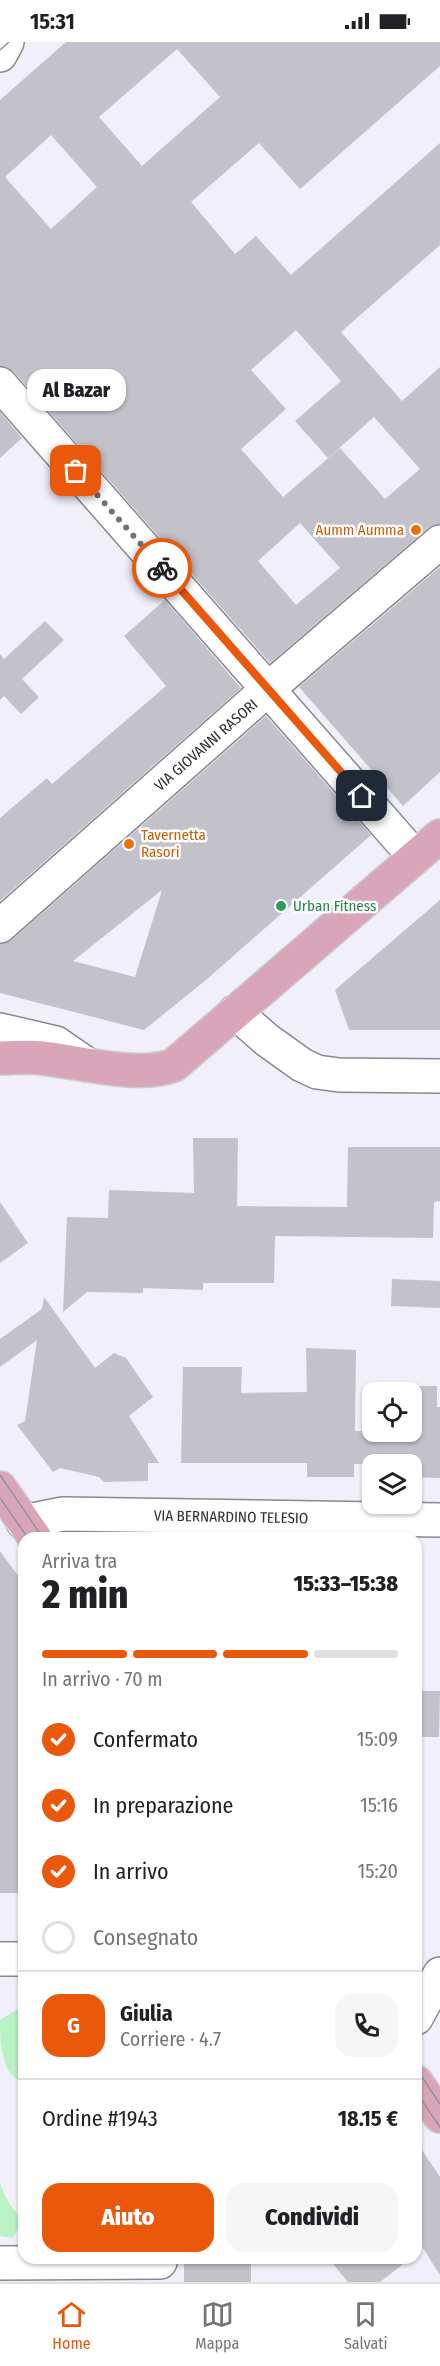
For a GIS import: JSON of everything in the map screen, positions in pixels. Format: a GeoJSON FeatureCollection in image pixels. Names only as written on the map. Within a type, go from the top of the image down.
{"type":"FeatureCollection","features":[{"type":"Feature","properties":{"kind":"main road"},"geometry":{"type":"LineString","coordinates":[[0,1058],[40,1057],[88,1065],[161,1070],[174,1065],[440,836]]}},
{"type":"Feature","properties":{"kind":"main road"},"geometry":{"type":"LineString","coordinates":[[0,1079],[35,1076],[88,1065]]}},
{"type":"Feature","properties":{"kind":"main road"},"geometry":{"type":"LineString","coordinates":[[0,1488],[29,1530]]}},
{"type":"Feature","properties":{"kind":"main road"},"geometry":{"type":"LineString","coordinates":[[422,2090],[440,2116]]}},
{"type":"Feature","properties":{"kind":"street"},"geometry":{"type":"LineString","coordinates":[[0,55],[7,42]]}},
{"type":"Feature","properties":{"kind":"street"},"geometry":{"type":"LineString","coordinates":[[0,384],[415,857]]}},
{"type":"Feature","properties":{"kind":"street","name":"VIA GIOVANNI RASORI"},"geometry":{"type":"LineString","coordinates":[[0,926],[268,689],[440,542]]}},
{"type":"Feature","properties":{"kind":"street"},"geometry":{"type":"LineString","coordinates":[[235,1012],[267,1040],[302,1065],[317,1072],[339,1075],[440,1076]]}},
{"type":"Feature","properties":{"kind":"street"},"geometry":{"type":"LineString","coordinates":[[0,1030],[56,1043],[88,1065]]}},
{"type":"Feature","properties":{"kind":"street","name":"VIA BERNARDINO TELESIO"},"geometry":{"type":"LineString","coordinates":[[29,1530],[63,1514],[440,1520]]}},
{"type":"Feature","properties":{"kind":"street"},"geometry":{"type":"LineString","coordinates":[[0,1959],[18,1959]]}},
{"type":"Feature","properties":{"kind":"street"},"geometry":{"type":"LineString","coordinates":[[422,1962],[440,1961]]}},
{"type":"Feature","properties":{"kind":"street"},"geometry":{"type":"LineString","coordinates":[[422,2007],[440,1974]]}},
{"type":"Feature","properties":{"kind":"street"},"geometry":{"type":"LineString","coordinates":[[0,2263],[18,2263]]}},
{"type":"Feature","properties":{"kind":"street"},"geometry":{"type":"LineString","coordinates":[[37,2264],[148,2267]]}},
{"type":"Feature","properties":{"kind":"green space"},"geometry":{"type":"Polygon","coordinates":[[[18,2010],[18,2080],[6,2066],[3,2057],[0,2020],[18,2010]]]}},
{"type":"Feature","properties":{"kind":"green space"},"geometry":{"type":"Polygon","coordinates":[[[0,2183],[18,2216],[18,2229],[12,2238],[0,2236],[0,2183]]]}},
{"type":"Feature","properties":{"kind":"building"},"geometry":{"type":"Polygon","coordinates":[[[66,42],[440,42],[440,66],[300,189],[259,143],[191,202],[235,254],[256,236],[291,275],[440,143],[440,245],[341,332],[402,401],[440,367],[440,524],[428,528],[270,663],[14,372],[7,367],[0,366],[0,100],[66,42]],[[177,49],[99,117],[142,166],[220,97],[177,49]],[[51,135],[5,177],[51,229],[97,187],[51,135]],[[296,330],[251,370],[286,409],[241,449],[283,497],[340,448],[385,499],[420,469],[374,417],[328,458],[295,421],[341,381],[296,330]],[[300,523],[258,561],[296,605],[340,568],[300,523]]]}},
{"type":"Feature","properties":{"kind":"building"},"geometry":{"type":"Polygon","coordinates":[[[0,412],[22,438],[0,458],[0,412]]]}},
{"type":"Feature","properties":{"kind":"building"},"geometry":{"type":"Polygon","coordinates":[[[440,567],[440,772],[403,806],[299,687],[440,567]]]}},
{"type":"Feature","properties":{"kind":"building"},"geometry":{"type":"Polygon","coordinates":[[[165,600],[241,688],[0,901],[0,818],[47,778],[52,784],[166,686],[124,636],[165,600]]]}},
{"type":"Feature","properties":{"kind":"building"},"geometry":{"type":"Polygon","coordinates":[[[45,621],[64,640],[22,679],[39,697],[21,714],[4,696],[0,700],[0,654],[4,659],[45,621]]]}},
{"type":"Feature","properties":{"kind":"building"},"geometry":{"type":"Polygon","coordinates":[[[266,716],[371,835],[206,980],[144,1030],[0,993],[0,944],[12,940],[266,716]],[[162,890],[73,961],[135,977],[162,890]]]}},
{"type":"Feature","properties":{"kind":"building"},"geometry":{"type":"Polygon","coordinates":[[[440,900],[440,1030],[349,1030],[335,990],[440,900]]]}},
{"type":"Feature","properties":{"kind":"building"},"geometry":{"type":"Polygon","coordinates":[[[193,1138],[238,1138],[237,1206],[347,1207],[348,1147],[440,1147],[440,1201],[434,1202],[433,1238],[275,1236],[274,1283],[203,1283],[203,1290],[143,1288],[143,1293],[87,1292],[63,1312],[67,1217],[108,1218],[109,1190],[194,1193],[193,1138]]]}},
{"type":"Feature","properties":{"kind":"building"},"geometry":{"type":"Polygon","coordinates":[[[0,1202],[28,1243],[0,1263],[0,1202]]]}},
{"type":"Feature","properties":{"kind":"building"},"geometry":{"type":"Polygon","coordinates":[[[392,1279],[440,1281],[440,1308],[391,1306],[392,1279]]]}},
{"type":"Feature","properties":{"kind":"building"},"geometry":{"type":"Polygon","coordinates":[[[44,1297],[95,1368],[114,1353],[126,1358],[153,1397],[129,1416],[159,1463],[148,1463],[148,1481],[104,1482],[99,1477],[60,1468],[53,1472],[17,1425],[25,1421],[37,1340],[0,1367],[0,1339],[42,1309],[44,1297]]]}},
{"type":"Feature","properties":{"kind":"building"},"geometry":{"type":"Polygon","coordinates":[[[306,1348],[356,1350],[355,1431],[362,1431],[362,1442],[422,1442],[422,1386],[437,1386],[437,1407],[440,1407],[440,1478],[422,1477],[422,1454],[362,1454],[362,1464],[354,1464],[354,1477],[307,1477],[307,1463],[181,1463],[183,1367],[242,1367],[241,1393],[307,1392],[306,1348]]]}},
{"type":"Feature","properties":{"kind":"building"},"geometry":{"type":"Polygon","coordinates":[[[0,1551],[18,1576],[18,1893],[0,1893],[0,1551]]]}},
{"type":"Feature","properties":{"kind":"building"},"geometry":{"type":"Polygon","coordinates":[[[422,1691],[440,1691],[439,1737],[422,1737],[422,1691]]]}},
{"type":"Feature","properties":{"kind":"building"},"geometry":{"type":"Polygon","coordinates":[[[422,2150],[440,2177],[440,2275],[422,2246],[422,2150]]]}},
{"type":"Feature","properties":{"kind":"building"},"geometry":{"type":"Polygon","coordinates":[[[184,2264],[251,2264],[251,2282],[184,2282],[184,2264]]]}},
{"type":"Feature","properties":{"kind":"building"},"geometry":{"type":"Polygon","coordinates":[[[333,2264],[403,2264],[380,2282],[348,2282],[333,2264]]]}},
{"type":"Feature","properties":{"kind":"tram line"},"geometry":{"type":"LineString","coordinates":[[0,50],[9,42]]}},
{"type":"Feature","properties":{"kind":"tram line"},"geometry":{"type":"LineString","coordinates":[[0,1475],[39,1532]]}},
{"type":"Feature","properties":{"kind":"tram line"},"geometry":{"type":"LineString","coordinates":[[0,1498],[24,1532]]}},
{"type":"Feature","properties":{"kind":"tram line"},"geometry":{"type":"LineString","coordinates":[[422,2077],[440,2104]]}},
{"type":"Feature","properties":{"kind":"tram line"},"geometry":{"type":"LineString","coordinates":[[422,2101],[440,2127]]}},
{"type":"Feature","properties":{"kind":"way so far"},"geometry":{"type":"LineString","coordinates":[[76,471],[162,568]]}},
{"type":"Feature","properties":{"kind":"place","name":"Al Bazar"},"geometry":{"type":"Point","coordinates":[76,471]}},
{"type":"Feature","properties":{"kind":"place","name":"Aumm Aumma"},"geometry":{"type":"Point","coordinates":[416,530]}},
{"type":"Feature","properties":{"kind":"place","name":"Tavernetta Rasori"},"geometry":{"type":"Point","coordinates":[129,844]}},
{"type":"Feature","properties":{"kind":"place","name":"Urban Fitness"},"geometry":{"type":"Point","coordinates":[281,906]}},
{"type":"Feature","properties":{"kind":"route"},"geometry":{"type":"LineString","coordinates":[[162,568],[362,796]]}}]}
